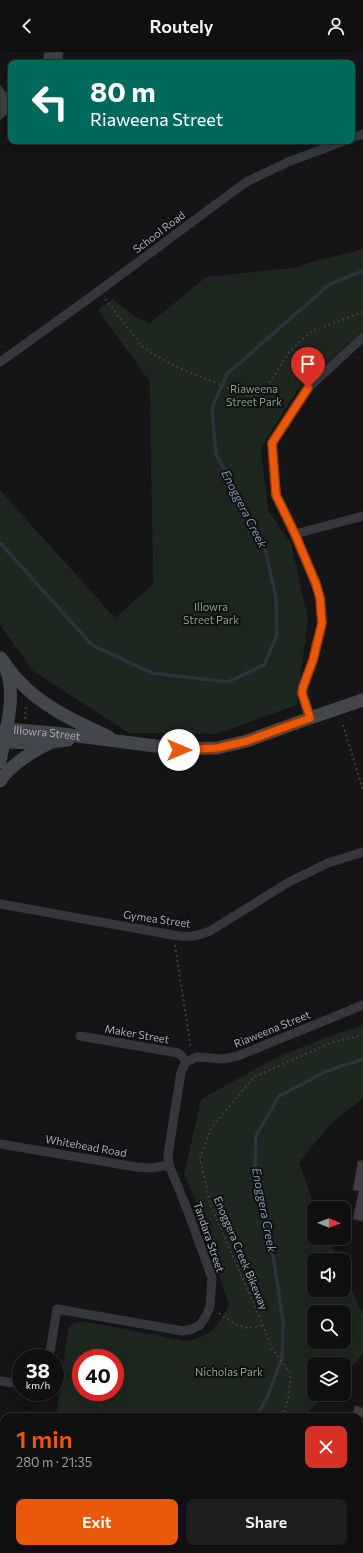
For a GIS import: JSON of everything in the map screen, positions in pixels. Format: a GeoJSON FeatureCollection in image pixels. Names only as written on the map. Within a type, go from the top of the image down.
{"type":"FeatureCollection","features":[{"type":"Feature","properties":{"kind":"street","name":"School Road"},"geometry":{"type":"LineString","coordinates":[[0,362],[106,287],[246,182],[288,162],[336,144]]}},
{"type":"Feature","properties":{"kind":"street"},"geometry":{"type":"LineString","coordinates":[[310,718],[302,693],[320,635],[322,610],[316,584],[295,534],[276,495],[272,443],[308,388],[363,337]]}},
{"type":"Feature","properties":{"kind":"street"},"geometry":{"type":"LineString","coordinates":[[295,534],[363,516]]}},
{"type":"Feature","properties":{"kind":"street"},"geometry":{"type":"LineString","coordinates":[[0,762],[11,689],[8,675],[1,657]]}},
{"type":"Feature","properties":{"kind":"street"},"geometry":{"type":"LineString","coordinates":[[1,657],[18,681],[42,700],[60,712],[122,742]]}},
{"type":"Feature","properties":{"kind":"street","name":"Illowra Street"},"geometry":{"type":"LineString","coordinates":[[4,735],[54,733],[179,750],[217,748],[247,741],[363,700]]}},
{"type":"Feature","properties":{"kind":"street","name":"Illowra Street"},"geometry":{"type":"LineString","coordinates":[[4,735],[41,743],[87,738]]}},
{"type":"Feature","properties":{"kind":"street"},"geometry":{"type":"LineString","coordinates":[[0,781],[15,765],[35,751],[62,740]]}},
{"type":"Feature","properties":{"kind":"street","name":"Gymea Street"},"geometry":{"type":"LineString","coordinates":[[0,904],[173,936],[197,936],[210,931],[289,882],[328,863],[363,852]]}},
{"type":"Feature","properties":{"kind":"street","name":"Riaweena Street"},"geometry":{"type":"LineString","coordinates":[[190,1060],[223,1059],[238,1056],[363,1004]]}},
{"type":"Feature","properties":{"kind":"street","name":"Maker Street"},"geometry":{"type":"LineString","coordinates":[[80,1036],[178,1053],[190,1060]]}},
{"type":"Feature","properties":{"kind":"street","name":"Tandara Street"},"geometry":{"type":"LineString","coordinates":[[50,1349],[57,1309],[183,1331],[192,1330],[200,1325],[206,1316],[210,1307],[212,1286],[210,1270],[169,1165],[168,1146],[182,1072],[190,1060]]}},
{"type":"Feature","properties":{"kind":"street","name":"Whitehead Road"},"geometry":{"type":"LineString","coordinates":[[0,1144],[136,1167],[151,1168],[169,1165]]}},
{"type":"Feature","properties":{"kind":"street"},"geometry":{"type":"LineString","coordinates":[[0,1381],[12,1383]]}},
{"type":"Feature","properties":{"kind":"path"},"geometry":{"type":"LineString","coordinates":[[105,298],[142,346],[153,354],[179,368],[237,390],[248,396],[262,394],[290,350],[312,331],[363,312]]}},
{"type":"Feature","properties":{"kind":"path"},"geometry":{"type":"LineString","coordinates":[[24,721],[27,703]]}},
{"type":"Feature","properties":{"kind":"path"},"geometry":{"type":"LineString","coordinates":[[343,725],[363,790]]}},
{"type":"Feature","properties":{"kind":"path"},"geometry":{"type":"LineString","coordinates":[[173,936],[190,1060]]}},
{"type":"Feature","properties":{"kind":"path","name":"Enoggera Creek Bikeway"},"geometry":{"type":"LineString","coordinates":[[283,1413],[288,1400],[291,1374],[271,1346],[263,1324],[210,1204],[200,1158],[211,1128],[254,1076],[333,1042],[363,1035]]}},
{"type":"Feature","properties":{"kind":"path"},"geometry":{"type":"LineString","coordinates":[[210,1307],[240,1327],[249,1328],[263,1324]]}},
{"type":"Feature","properties":{"kind":"green space"},"geometry":{"type":"Polygon","coordinates":[[[363,248],[363,332],[360,333],[298,389],[261,448],[268,510],[291,544],[308,619],[297,705],[216,734],[129,733],[33,671],[0,625],[0,490],[115,618],[153,584],[150,382],[98,310],[113,299],[136,317],[150,323],[206,277],[293,268],[363,248]]]}},
{"type":"Feature","properties":{"kind":"green space","name":"Nicholas Park"},"geometry":{"type":"Polygon","coordinates":[[[363,1025],[363,1098],[331,1124],[299,1162],[313,1201],[307,1201],[307,1245],[331,1245],[335,1253],[307,1253],[307,1297],[351,1297],[351,1289],[363,1315],[363,1354],[351,1367],[351,1357],[307,1357],[307,1401],[319,1401],[308,1413],[57,1413],[58,1401],[64,1401],[64,1358],[68,1329],[74,1323],[81,1321],[187,1341],[209,1333],[221,1319],[229,1305],[221,1281],[209,1229],[184,1175],[201,1099],[277,1057],[363,1025]]]}},
{"type":"Feature","properties":{"kind":"building"},"geometry":{"type":"Polygon","coordinates":[[[63,52],[62,60],[43,60],[44,53],[63,52]]]}},
{"type":"Feature","properties":{"kind":"building"},"geometry":{"type":"Polygon","coordinates":[[[0,85],[6,93],[8,91],[8,113],[0,120],[0,85]]]}},
{"type":"Feature","properties":{"kind":"building"},"geometry":{"type":"Polygon","coordinates":[[[358,1161],[363,1161],[363,1221],[353,1219],[359,1191],[353,1190],[358,1161]]]}},
{"type":"Feature","properties":{"kind":"building"},"geometry":{"type":"Polygon","coordinates":[[[355,1406],[363,1408],[363,1413],[353,1413],[355,1406]]]}},
{"type":"Feature","properties":{"kind":"waterway","name":"Enoggera Creek"},"geometry":{"type":"LineString","coordinates":[[0,543],[92,645],[152,673],[228,682],[264,665],[277,635],[276,598],[266,552],[216,454],[212,408],[227,374],[330,284],[363,271]]}},
{"type":"Feature","properties":{"kind":"waterway","name":"Enoggera Creek"},"geometry":{"type":"LineString","coordinates":[[258,1413],[267,1398],[282,1358],[283,1321],[270,1236],[255,1169],[256,1136],[279,1096],[327,1071],[363,1059]]}},
{"type":"Feature","properties":{"kind":"route"},"geometry":{"type":"LineString","coordinates":[[179,750],[217,748],[247,741],[310,718],[302,693],[318,641],[322,623],[322,610],[316,584],[295,534],[276,495],[272,443],[308,388]]}},
{"type":"Feature","properties":{"kind":"park label","name":"Riaweena Street Park"},"geometry":{"type":"Point","coordinates":[254,395]}},
{"type":"Feature","properties":{"kind":"park label","name":"Illowra Street Park"},"geometry":{"type":"Point","coordinates":[211,613]}}]}
